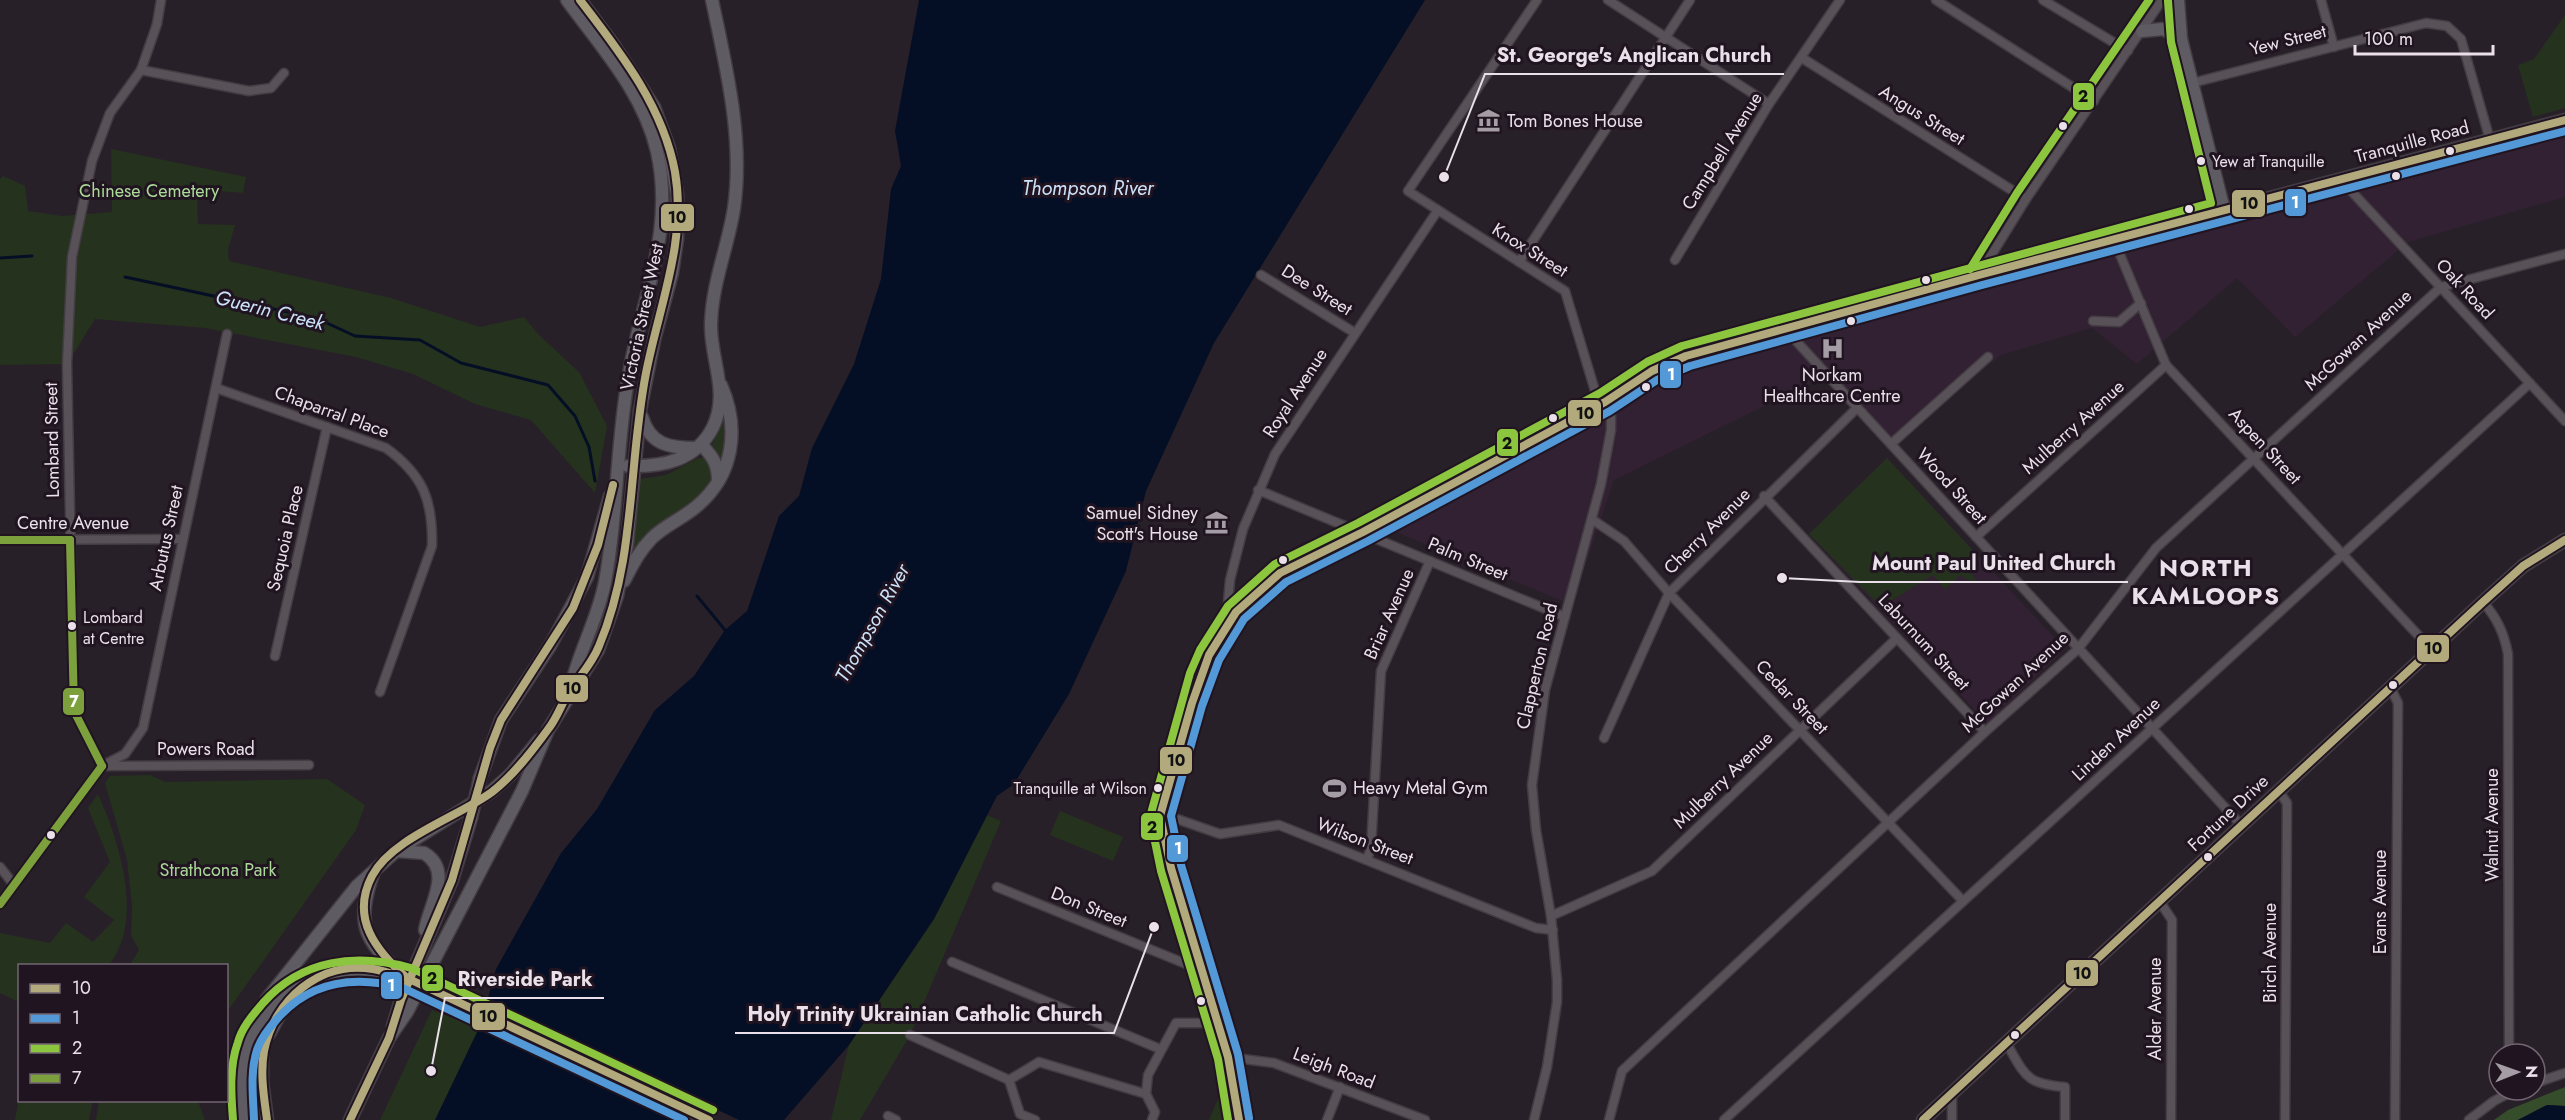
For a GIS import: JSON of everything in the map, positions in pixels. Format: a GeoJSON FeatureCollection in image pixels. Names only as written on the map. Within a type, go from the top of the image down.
{"type":"FeatureCollection","features":[{"type":"Feature","properties":{"kind":"main road","name":"Victoria Street West"},"geometry":{"type":"LineString","coordinates":[[567,0],[633,90],[651,132],[661,173],[663,218],[661,239],[629,371],[615,513],[604,585],[586,645],[575,669],[570,691]]}},
{"type":"Feature","properties":{"kind":"main road","name":"Victoria Street West"},"geometry":{"type":"LineString","coordinates":[[350,1120],[389,1038],[407,1012],[522,791],[548,730],[570,691],[584,674],[598,650],[617,596],[627,544],[640,410],[677,239],[675,172],[654,107],[615,47],[580,0]]}},
{"type":"Feature","properties":{"kind":"main road"},"geometry":{"type":"LineString","coordinates":[[617,596],[640,552],[651,539],[696,507],[718,482],[727,464],[733,434],[729,402],[721,385],[711,327],[713,289],[734,209],[738,166],[730,89],[712,0]]}},
{"type":"Feature","properties":{"kind":"main road"},"geometry":{"type":"LineString","coordinates":[[2178,0],[2181,39],[2224,210]]}},
{"type":"Feature","properties":{"kind":"main road"},"geometry":{"type":"LineString","coordinates":[[2142,31],[2163,29],[2181,39]]}},
{"type":"Feature","properties":{"kind":"main road","name":"Tranquille Road"},"geometry":{"type":"LineString","coordinates":[[1239,1120],[1228,1057],[1171,868],[1160,816],[1200,677],[1209,655],[1236,612],[1280,573],[1363,532],[1602,403],[1652,371],[1686,356],[1979,275],[2565,120]]}},
{"type":"Feature","properties":{"kind":"main road"},"geometry":{"type":"LineString","coordinates":[[389,1038],[401,1000],[452,880],[471,818],[480,778],[501,720],[550,646],[587,577],[618,466],[662,466],[674,462],[698,446],[718,414],[721,385]]}},
{"type":"Feature","properties":{"kind":"main road"},"geometry":{"type":"LineString","coordinates":[[640,410],[645,429],[655,441],[678,448],[698,446],[714,459],[718,467],[718,482]]}},
{"type":"Feature","properties":{"kind":"main road","name":"Fortune Drive"},"geometry":{"type":"LineString","coordinates":[[1923,1120],[2483,602],[2523,566],[2565,540]]}},
{"type":"Feature","properties":{"kind":"main road","name":"Victoria Street West"},"geometry":{"type":"LineString","coordinates":[[244,1120],[241,1087],[247,1047],[267,999],[357,886],[396,851],[492,791],[512,774],[548,730]]}},
{"type":"Feature","properties":{"kind":"main road"},"geometry":{"type":"LineString","coordinates":[[396,851],[423,853],[432,861],[439,875],[439,885],[426,919],[421,953]]}},
{"type":"Feature","properties":{"kind":"main road"},"geometry":{"type":"LineString","coordinates":[[373,873],[363,905],[363,921],[373,945],[407,978],[709,1120]]}},
{"type":"Feature","properties":{"kind":"main road","name":"Victoria Street West"},"geometry":{"type":"LineString","coordinates":[[252,1035],[275,1003],[314,977],[350,968],[376,969],[407,978]]}},
{"type":"Feature","properties":{"kind":"main road"},"geometry":{"type":"LineString","coordinates":[[256,1120],[252,1084],[253,1062],[258,1043],[267,1025],[296,988]]}},
{"type":"Feature","properties":{"kind":"main road"},"geometry":{"type":"LineString","coordinates":[[267,1120],[261,1062],[272,1028],[287,1001]]}},
{"type":"Feature","properties":{"kind":"street","name":"Lombard Street"},"geometry":{"type":"LineString","coordinates":[[102,766],[74,711],[67,364],[72,257],[92,160],[111,113],[141,70],[157,24],[161,0]]}},
{"type":"Feature","properties":{"kind":"street","name":"Knox Street"},"geometry":{"type":"LineString","coordinates":[[1537,0],[1408,191],[1565,291],[1602,403]]}},
{"type":"Feature","properties":{"kind":"street"},"geometry":{"type":"LineString","coordinates":[[1608,0],[1769,104]]}},
{"type":"Feature","properties":{"kind":"street"},"geometry":{"type":"LineString","coordinates":[[1519,262],[1690,0]]}},
{"type":"Feature","properties":{"kind":"street","name":"Campbell Avenue"},"geometry":{"type":"LineString","coordinates":[[1675,260],[1769,104],[1840,0]]}},
{"type":"Feature","properties":{"kind":"street"},"geometry":{"type":"LineString","coordinates":[[1935,0],[2094,101]]}},
{"type":"Feature","properties":{"kind":"street"},"geometry":{"type":"LineString","coordinates":[[2043,0],[2128,51]]}},
{"type":"Feature","properties":{"kind":"street"},"geometry":{"type":"LineString","coordinates":[[1979,275],[2026,199],[2162,0]]}},
{"type":"Feature","properties":{"kind":"street"},"geometry":{"type":"LineString","coordinates":[[2321,0],[2334,47]]}},
{"type":"Feature","properties":{"kind":"street","name":"Yew Street"},"geometry":{"type":"LineString","coordinates":[[2192,83],[2426,23],[2446,26],[2461,39],[2490,140]]}},
{"type":"Feature","properties":{"kind":"street","name":"Angus Street"},"geometry":{"type":"LineString","coordinates":[[1802,58],[2026,199]]}},
{"type":"Feature","properties":{"kind":"street"},"geometry":{"type":"LineString","coordinates":[[141,70],[249,91],[271,88],[284,73]]}},
{"type":"Feature","properties":{"kind":"street","name":"Oak Road"},"geometry":{"type":"LineString","coordinates":[[2340,179],[2565,421]]}},
{"type":"Feature","properties":{"kind":"street","name":"Royal Avenue"},"geometry":{"type":"LineString","coordinates":[[1236,612],[1228,602],[1230,580],[1244,529],[1258,490],[1275,454],[1438,210]]}},
{"type":"Feature","properties":{"kind":"street","name":"Aspen Street"},"geometry":{"type":"LineString","coordinates":[[2115,240],[2166,365],[2431,649]]}},
{"type":"Feature","properties":{"kind":"street","name":"McGowan Avenue"},"geometry":{"type":"LineString","coordinates":[[1609,1120],[1622,1071],[2078,648],[2156,548],[2440,287],[2565,254]]}},
{"type":"Feature","properties":{"kind":"street","name":"Dee Street"},"geometry":{"type":"LineString","coordinates":[[1261,275],[1355,333]]}},
{"type":"Feature","properties":{"kind":"street"},"geometry":{"type":"LineString","coordinates":[[2093,321],[2119,322],[2140,303]]}},
{"type":"Feature","properties":{"kind":"street","name":"Wood Street"},"geometry":{"type":"LineString","coordinates":[[1790,326],[1797,342],[2241,825]]}},
{"type":"Feature","properties":{"kind":"street","name":"Arbutus Street"},"geometry":{"type":"LineString","coordinates":[[102,766],[125,754],[143,728],[227,334]]}},
{"type":"Feature","properties":{"kind":"street"},"geometry":{"type":"LineString","coordinates":[[1891,444],[1988,357]]}},
{"type":"Feature","properties":{"kind":"street","name":"Mulberry Avenue"},"geometry":{"type":"LineString","coordinates":[[1976,537],[2166,365]]}},
{"type":"Feature","properties":{"kind":"street","name":"Linden Avenue"},"geometry":{"type":"LineString","coordinates":[[1724,1120],[2530,382]]}},
{"type":"Feature","properties":{"kind":"street","name":"Chaparral Place"},"geometry":{"type":"LineString","coordinates":[[216,388],[386,448],[404,461],[429,498],[433,522],[432,546],[380,692]]}},
{"type":"Feature","properties":{"kind":"street","name":"Clapperton Road"},"geometry":{"type":"LineString","coordinates":[[1534,1120],[1547,1067],[1557,1002],[1551,916],[1536,830],[1532,785],[1545,690],[1593,520],[1611,430],[1611,415],[1602,403]]}},
{"type":"Feature","properties":{"kind":"street","name":"Cherry Avenue"},"geometry":{"type":"LineString","coordinates":[[1604,738],[1669,593],[1764,496],[1857,408]]}},
{"type":"Feature","properties":{"kind":"street","name":"Sequoia Place"},"geometry":{"type":"LineString","coordinates":[[275,656],[327,427]]}},
{"type":"Feature","properties":{"kind":"street","name":"Palm Street"},"geometry":{"type":"LineString","coordinates":[[1258,490],[1564,617]]}},
{"type":"Feature","properties":{"kind":"street","name":"Laburnum Street"},"geometry":{"type":"LineString","coordinates":[[1764,496],[1985,732]]}},
{"type":"Feature","properties":{"kind":"street","name":"Cedar Street"},"geometry":{"type":"LineString","coordinates":[[1593,520],[1624,541],[1669,593],[1963,901]]}},
{"type":"Feature","properties":{"kind":"street","name":"Centre Avenue"},"geometry":{"type":"LineString","coordinates":[[0,540],[183,539]]}},
{"type":"Feature","properties":{"kind":"street","name":"Briar Avenue"},"geometry":{"type":"LineString","coordinates":[[1367,859],[1371,848],[1381,671],[1430,561]]}},
{"type":"Feature","properties":{"kind":"street","name":"Walnut Avenue"},"geometry":{"type":"LineString","coordinates":[[2483,602],[2495,616],[2508,654],[2509,1042]]}},
{"type":"Feature","properties":{"kind":"street","name":"Mulberry Avenue"},"geometry":{"type":"LineString","coordinates":[[1551,916],[1652,871],[1897,638]]}},
{"type":"Feature","properties":{"kind":"street","name":"Evans Avenue"},"geometry":{"type":"LineString","coordinates":[[2390,687],[2398,703],[2395,1120]]}},
{"type":"Feature","properties":{"kind":"street","name":"Powers Road"},"geometry":{"type":"LineString","coordinates":[[102,766],[309,765]]}},
{"type":"Feature","properties":{"kind":"street"},"geometry":{"type":"LineString","coordinates":[[0,904],[102,766]]}},
{"type":"Feature","properties":{"kind":"street","name":"Birch Avenue"},"geometry":{"type":"LineString","coordinates":[[2278,790],[2287,803],[2285,1120]]}},
{"type":"Feature","properties":{"kind":"street","name":"Wilson Street"},"geometry":{"type":"LineString","coordinates":[[1160,816],[1177,819],[1220,834],[1279,825],[1536,928],[1552,930]]}},
{"type":"Feature","properties":{"kind":"street"},"geometry":{"type":"LineString","coordinates":[[0,867],[14,885]]}},
{"type":"Feature","properties":{"kind":"street","name":"Don Street"},"geometry":{"type":"LineString","coordinates":[[997,887],[1201,970]]}},
{"type":"Feature","properties":{"kind":"street","name":"Alder Avenue"},"geometry":{"type":"LineString","coordinates":[[2160,902],[2172,920],[2171,1120]]}},
{"type":"Feature","properties":{"kind":"street"},"geometry":{"type":"LineString","coordinates":[[952,962],[1160,1049]]}},
{"type":"Feature","properties":{"kind":"street"},"geometry":{"type":"LineString","coordinates":[[1152,1120],[1155,1112],[1146,1094],[1148,1076],[1160,1049],[1176,1023],[1217,1023]]}},
{"type":"Feature","properties":{"kind":"street"},"geometry":{"type":"LineString","coordinates":[[910,1035],[1009,1080],[1020,1114],[1035,1120]]}},
{"type":"Feature","properties":{"kind":"street"},"geometry":{"type":"LineString","coordinates":[[2008,1041],[2008,1046],[2025,1075],[2041,1085],[2065,1087],[2065,1120]]}},
{"type":"Feature","properties":{"kind":"street","name":"Leigh Road"},"geometry":{"type":"LineString","coordinates":[[1228,1057],[1274,1063],[1425,1120]]}},
{"type":"Feature","properties":{"kind":"street"},"geometry":{"type":"LineString","coordinates":[[1009,1080],[1039,1062],[1146,1094]]}},
{"type":"Feature","properties":{"kind":"street"},"geometry":{"type":"LineString","coordinates":[[2547,1079],[2565,1073]]}},
{"type":"Feature","properties":{"kind":"street"},"geometry":{"type":"LineString","coordinates":[[1327,1120],[1340,1088]]}},
{"type":"Feature","properties":{"kind":"street"},"geometry":{"type":"LineString","coordinates":[[1952,1093],[1952,1120]]}},
{"type":"Feature","properties":{"kind":"street"},"geometry":{"type":"LineString","coordinates":[[2469,1120],[2495,1102]]}},
{"type":"Feature","properties":{"kind":"shaded area"},"geometry":{"type":"Polygon","coordinates":[[[2565,120],[2565,197],[2408,242],[2295,337],[2237,278],[2137,364],[2092,328],[2001,355],[1891,444],[1827,375],[1614,480],[1572,605],[1384,527],[1670,363],[2565,120]]]}},
{"type":"Feature","properties":{"kind":"shaded area"},"geometry":{"type":"Polygon","coordinates":[[[1887,458],[2065,649],[1987,723],[1809,534],[1887,458]]]}},
{"type":"Feature","properties":{"kind":"green space"},"geometry":{"type":"Polygon","coordinates":[[[2565,15],[2565,108],[2533,117],[2518,65],[2534,59],[2565,15]]]}},
{"type":"Feature","properties":{"kind":"green space","name":"Chinese Cemetery"},"geometry":{"type":"Polygon","coordinates":[[[111,149],[246,177],[243,193],[197,189],[198,224],[235,225],[228,250],[229,261],[391,298],[480,327],[524,317],[539,335],[579,372],[607,426],[595,493],[531,420],[475,404],[413,374],[356,357],[205,328],[95,319],[67,364],[0,365],[0,179],[3,176],[25,186],[28,211],[62,216],[112,212],[111,149]]]}},
{"type":"Feature","properties":{"kind":"green space"},"geometry":{"type":"Polygon","coordinates":[[[726,417],[728,433],[721,459],[712,445],[726,417]]]}},
{"type":"Feature","properties":{"kind":"green space"},"geometry":{"type":"Polygon","coordinates":[[[698,458],[705,458],[713,469],[707,487],[695,501],[659,524],[632,551],[640,479],[666,475],[698,458]]]}},
{"type":"Feature","properties":{"kind":"green space"},"geometry":{"type":"Polygon","coordinates":[[[1887,458],[1979,557],[1968,569],[1977,581],[1967,580],[1961,575],[1945,589],[1933,575],[1881,607],[1809,534],[1887,458]]]}},
{"type":"Feature","properties":{"kind":"green space","name":"Strathcona Park"},"geometry":{"type":"Polygon","coordinates":[[[150,775],[165,782],[327,779],[365,805],[356,830],[228,1011],[228,964],[131,964],[139,950],[131,935],[132,906],[127,860],[105,783],[110,776],[150,775]]]}},
{"type":"Feature","properties":{"kind":"green space","name":"Strathcona Park"},"geometry":{"type":"Polygon","coordinates":[[[98,794],[114,834],[120,857],[127,904],[120,947],[110,964],[18,964],[18,1002],[0,993],[0,933],[50,943],[66,923],[93,942],[114,920],[84,897],[110,862],[88,808],[98,794]]]}},
{"type":"Feature","properties":{"kind":"green space"},"geometry":{"type":"Polygon","coordinates":[[[1060,811],[1123,837],[1113,861],[1050,835],[1060,811]]]}},
{"type":"Feature","properties":{"kind":"green space"},"geometry":{"type":"Polygon","coordinates":[[[987,815],[1001,821],[910,1035],[860,1120],[831,1120],[849,1045],[934,919],[987,815]]]}},
{"type":"Feature","properties":{"kind":"green space"},"geometry":{"type":"Polygon","coordinates":[[[432,1010],[479,1028],[435,1120],[380,1120],[432,1010]]]}},
{"type":"Feature","properties":{"kind":"green space"},"geometry":{"type":"Polygon","coordinates":[[[1227,1078],[1234,1120],[1209,1120],[1227,1078]]]}},
{"type":"Feature","properties":{"kind":"green space"},"geometry":{"type":"Polygon","coordinates":[[[2565,1087],[2565,1106],[2547,1105],[2518,1120],[2494,1120],[2508,1110],[2528,1102],[2547,1102],[2547,1094],[2565,1087]]]}},
{"type":"Feature","properties":{"kind":"green space"},"geometry":{"type":"Polygon","coordinates":[[[18,1102],[93,1102],[89,1120],[15,1120],[18,1102]]]}},
{"type":"Feature","properties":{"kind":"green space"},"geometry":{"type":"Polygon","coordinates":[[[99,1102],[198,1102],[205,1120],[96,1120],[99,1102]]]}},
{"type":"Feature","properties":{"kind":"water","name":"Thompson River"},"geometry":{"type":"Polygon","coordinates":[[[919,0],[1425,0],[1214,343],[1146,491],[1126,571],[1069,694],[1014,784],[997,796],[934,919],[849,1045],[784,1120],[435,1120],[481,1024],[496,969],[561,853],[597,809],[655,710],[694,676],[725,630],[747,611],[779,516],[799,496],[812,448],[854,364],[881,279],[891,189],[901,166],[895,131],[919,0]]]}},
{"type":"Feature","properties":{"kind":"water"},"geometry":{"type":"Polygon","coordinates":[[[2547,1105],[2565,1106],[2565,1120],[2518,1120],[2547,1105]]]}},
{"type":"Feature","properties":{"kind":"pier"},"geometry":{"type":"Polygon","coordinates":[[[484,1000],[739,1120],[676,1120],[476,1026],[484,1000]]]}},
{"type":"Feature","properties":{"kind":"waterway","name":"Guerin Creek"},"geometry":{"type":"LineString","coordinates":[[0,258],[32,256]]}},
{"type":"Feature","properties":{"kind":"waterway","name":"Guerin Creek"},"geometry":{"type":"LineString","coordinates":[[125,277],[316,318],[355,336],[420,340],[461,363],[548,385],[575,416],[589,447],[595,481]]}},
{"type":"Feature","properties":{"kind":"waterway","name":"Guerin Creek"},"geometry":{"type":"LineString","coordinates":[[697,596],[725,630]]}},
{"type":"Feature","properties":{"kind":"transit line","name":"10"},"geometry":{"type":"LineString","coordinates":[[580,0],[624,60],[650,102],[669,148],[678,198],[675,248],[651,348],[640,407],[630,511],[619,579],[611,613],[596,653],[543,736],[515,770],[492,792],[394,850],[372,876],[366,891],[365,920],[385,957],[407,978],[709,1120]]}},
{"type":"Feature","properties":{"kind":"transit line","name":"2"},"geometry":{"type":"LineString","coordinates":[[1970,269],[2017,193],[2149,0]]}},
{"type":"Feature","properties":{"kind":"transit line","name":"2"},"geometry":{"type":"LineString","coordinates":[[1228,1120],[1218,1059],[1161,871],[1150,817],[1190,673],[1200,650],[1228,606],[1275,564],[1358,523],[1600,393],[1647,362],[1682,346],[2211,203],[2171,42],[2168,1]]}},
{"type":"Feature","properties":{"kind":"transit line","name":"10"},"geometry":{"type":"LineString","coordinates":[[1239,1120],[1228,1057],[1171,868],[1160,816],[1192,703],[1209,655],[1236,612],[1280,573],[1363,532],[1605,402],[1652,371],[1686,356],[1979,275],[2565,120]]}},
{"type":"Feature","properties":{"kind":"transit line","name":"1"},"geometry":{"type":"LineString","coordinates":[[1249,1118],[1238,1054],[1181,865],[1171,816],[1202,706],[1219,660],[1244,619],[1286,582],[1368,541],[1610,411],[1657,380],[1690,366],[1982,285],[2565,131]]}},
{"type":"Feature","properties":{"kind":"transit line","name":"10"},"geometry":{"type":"LineString","coordinates":[[350,1120],[389,1038],[401,1000],[452,880],[490,748],[501,720],[573,608],[598,545],[613,485]]}},
{"type":"Feature","properties":{"kind":"transit line","name":"7"},"geometry":{"type":"LineString","coordinates":[[0,540],[70,540]]}},
{"type":"Feature","properties":{"kind":"transit line","name":"7"},"geometry":{"type":"LineString","coordinates":[[70,540],[74,711],[102,766]]}},
{"type":"Feature","properties":{"kind":"transit line","name":"10"},"geometry":{"type":"LineString","coordinates":[[1923,1120],[2483,602],[2523,566],[2565,540]]}},
{"type":"Feature","properties":{"kind":"transit line","name":"7"},"geometry":{"type":"LineString","coordinates":[[0,904],[102,766]]}},
{"type":"Feature","properties":{"kind":"transit line","name":"2"},"geometry":{"type":"LineString","coordinates":[[233,1120],[231,1090],[233,1061],[242,1031],[248,1021],[278,988],[295,977],[331,963],[350,961],[390,963],[411,968],[713,1110]]}},
{"type":"Feature","properties":{"kind":"transit line","name":"10"},"geometry":{"type":"LineString","coordinates":[[267,1120],[262,1077],[264,1051],[269,1032],[278,1015],[302,987],[335,971],[354,968],[373,969],[409,979]]}},
{"type":"Feature","properties":{"kind":"transit line","name":"1"},"geometry":{"type":"LineString","coordinates":[[254,1119],[253,1067],[261,1041],[277,1019],[290,1006],[319,989],[335,984],[368,982],[403,988],[684,1120]]}},
{"type":"Feature","properties":{"kind":"place","name":"Tom Bones House"},"geometry":{"type":"Point","coordinates":[1489,121]}},
{"type":"Feature","properties":{"kind":"place","name":"Yew at Tranquille"},"geometry":{"type":"Point","coordinates":[2201,161]}},
{"type":"Feature","properties":{"kind":"place","name":"St. George's Anglican Church"},"geometry":{"type":"Point","coordinates":[1444,177]}},
{"type":"Feature","properties":{"kind":"place","name":"Norkam Healthcare Centre"},"geometry":{"type":"Point","coordinates":[1832,349]}},
{"type":"Feature","properties":{"kind":"place","name":"Samuel Sidney Scott's House"},"geometry":{"type":"Point","coordinates":[1216,523]}},
{"type":"Feature","properties":{"kind":"place","name":"Mount Paul United Church"},"geometry":{"type":"Point","coordinates":[1782,578]}},
{"type":"Feature","properties":{"kind":"place","name":"Lombard at Centre"},"geometry":{"type":"Point","coordinates":[72,626]}},
{"type":"Feature","properties":{"kind":"place","name":"Tranquille at Wilson"},"geometry":{"type":"Point","coordinates":[1158,788]}},
{"type":"Feature","properties":{"kind":"place","name":"Heavy Metal Gym"},"geometry":{"type":"Point","coordinates":[1335,788]}},
{"type":"Feature","properties":{"kind":"place","name":"Holy Trinity Ukrainian Catholic Church"},"geometry":{"type":"Point","coordinates":[1154,927]}},
{"type":"Feature","properties":{"kind":"place","name":"Riverside Park"},"geometry":{"type":"Point","coordinates":[431,1071]}},
{"type":"Feature","properties":{"kind":"district","name":"NORTH KAMLOOPS"},"geometry":{"type":"Point","coordinates":[2206,582]}}]}
